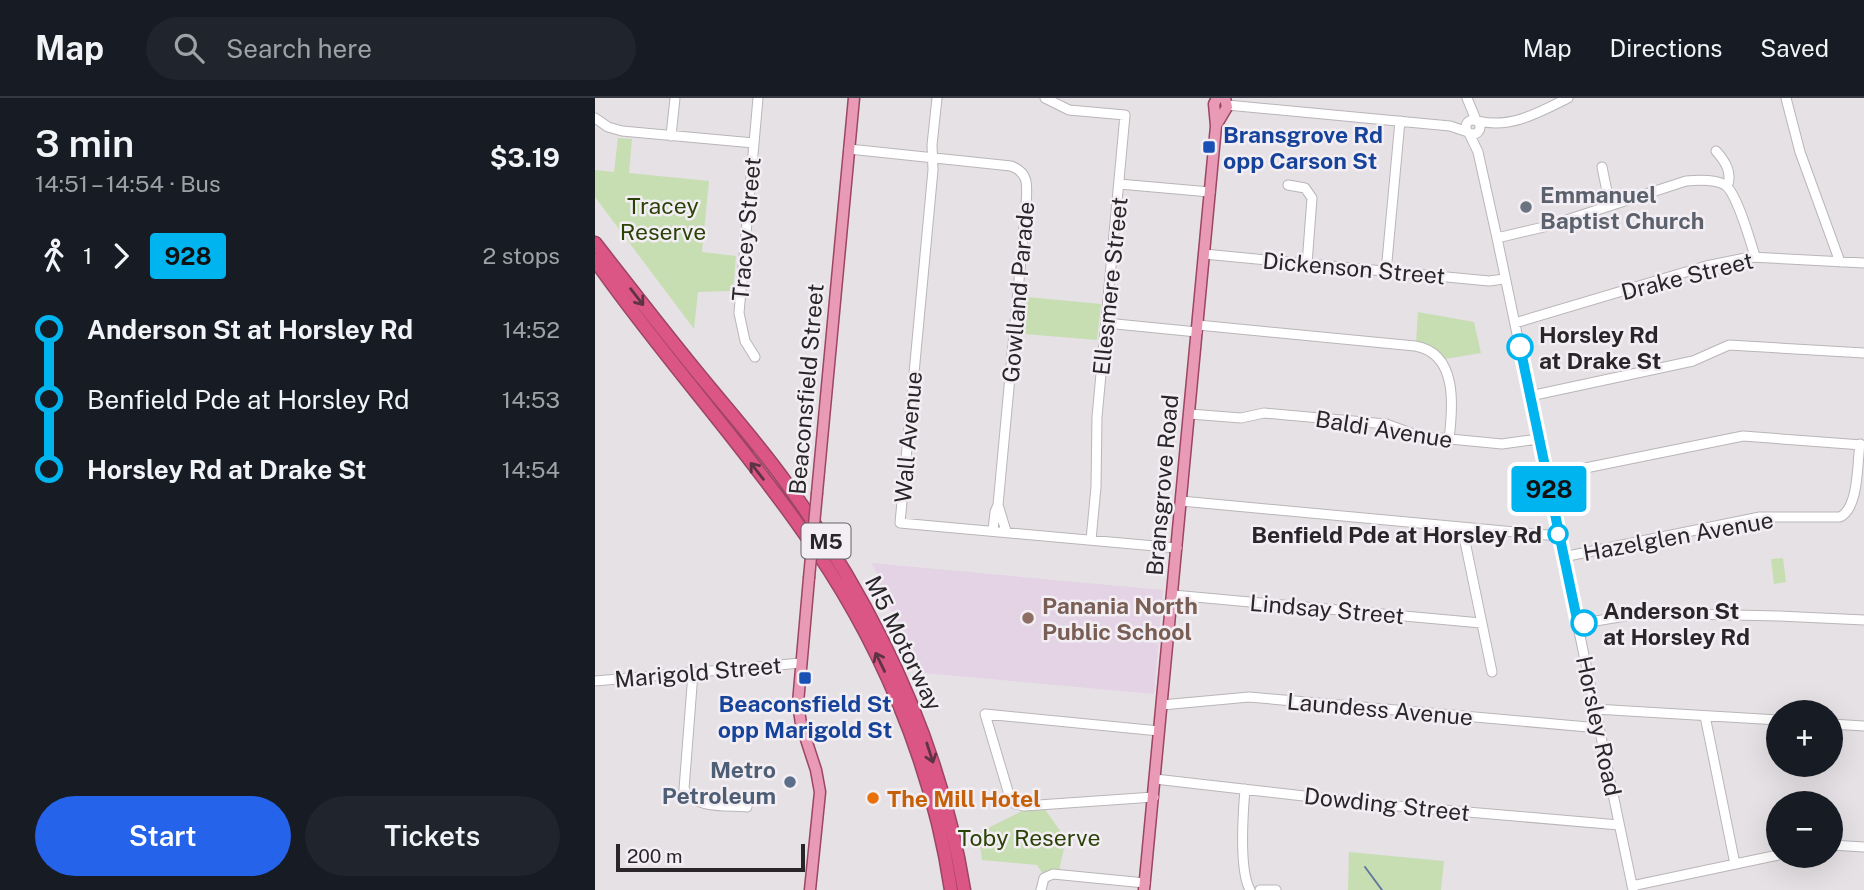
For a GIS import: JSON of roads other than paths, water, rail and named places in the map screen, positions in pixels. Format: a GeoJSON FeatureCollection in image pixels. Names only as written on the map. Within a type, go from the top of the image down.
{"type":"FeatureCollection","features":[{"type":"Feature","properties":{"kind":"highway","name":"M5 Motorway"},"geometry":{"type":"LineString","coordinates":[[595,243],[787,484],[854,586],[901,676],[927,742],[947,810],[964,890]]}},
{"type":"Feature","properties":{"kind":"highway","name":"M5 Motorway"},"geometry":{"type":"LineString","coordinates":[[595,260],[802,529],[863,627],[886,675],[915,748],[938,827],[951,890]]}},
{"type":"Feature","properties":{"kind":"main road","name":"Beaconsfield Street"},"geometry":{"type":"LineString","coordinates":[[810,890],[820,792],[799,714],[801,663],[853,98]]}},
{"type":"Feature","properties":{"kind":"main road","name":"Bransgrove Road"},"geometry":{"type":"LineString","coordinates":[[1144,887],[1216,125],[1221,102]]}},
{"type":"Feature","properties":{"kind":"street"},"geometry":{"type":"LineString","coordinates":[[671,136],[675,98]]}},
{"type":"Feature","properties":{"kind":"street","name":"Tracey Street"},"geometry":{"type":"LineString","coordinates":[[755,357],[745,341],[739,313],[758,98]]}},
{"type":"Feature","properties":{"kind":"street"},"geometry":{"type":"LineString","coordinates":[[932,158],[937,98]]}},
{"type":"Feature","properties":{"kind":"street","name":"Ellesmere Street"},"geometry":{"type":"LineString","coordinates":[[1045,98],[1069,110],[1125,116],[1097,417],[1096,487],[1091,540]]}},
{"type":"Feature","properties":{"kind":"street"},"geometry":{"type":"LineString","coordinates":[[1221,102],[1473,127],[1531,116],[1568,98]]}},
{"type":"Feature","properties":{"kind":"street"},"geometry":{"type":"LineString","coordinates":[[1786,98],[1800,152],[1840,262]]}},
{"type":"Feature","properties":{"kind":"street","name":"Horsley Road"},"geometry":{"type":"LineString","coordinates":[[1468,101],[1632,888]]}},
{"type":"Feature","properties":{"kind":"street"},"geometry":{"type":"LineString","coordinates":[[595,118],[615,130],[754,143]]}},
{"type":"Feature","properties":{"kind":"street"},"geometry":{"type":"LineString","coordinates":[[1386,272],[1400,121]]}},
{"type":"Feature","properties":{"kind":"street","name":"Gowlland Parade"},"geometry":{"type":"LineString","coordinates":[[849,149],[1014,167],[1023,172],[1027,181],[998,505],[993,530]]}},
{"type":"Feature","properties":{"kind":"street"},"geometry":{"type":"LineString","coordinates":[[1717,151],[1729,172],[1727,187]]}},
{"type":"Feature","properties":{"kind":"street","name":"Wall Avenue"},"geometry":{"type":"LineString","coordinates":[[932,158],[900,523],[1177,548]]}},
{"type":"Feature","properties":{"kind":"street"},"geometry":{"type":"LineString","coordinates":[[1602,167],[1609,206]]}},
{"type":"Feature","properties":{"kind":"street"},"geometry":{"type":"LineString","coordinates":[[1497,238],[1548,226],[1686,181],[1715,182],[1727,187],[1732,194],[1755,256]]}},
{"type":"Feature","properties":{"kind":"street"},"geometry":{"type":"LineString","coordinates":[[1119,184],[1210,192]]}},
{"type":"Feature","properties":{"kind":"street"},"geometry":{"type":"LineString","coordinates":[[1288,185],[1305,188],[1312,198],[1307,264]]}},
{"type":"Feature","properties":{"kind":"street","name":"Dickenson Street"},"geometry":{"type":"LineString","coordinates":[[1204,254],[1489,281],[1504,279]]}},
{"type":"Feature","properties":{"kind":"street","name":"Drake Street"},"geometry":{"type":"LineString","coordinates":[[1515,323],[1706,266],[1755,256],[1864,263]]}},
{"type":"Feature","properties":{"kind":"street"},"geometry":{"type":"LineString","coordinates":[[1106,323],[1415,345],[1441,360],[1452,402],[1449,439]]}},
{"type":"Feature","properties":{"kind":"street"},"geometry":{"type":"LineString","coordinates":[[1529,396],[1693,361],[1729,345],[1864,353]]}},
{"type":"Feature","properties":{"kind":"street","name":"Baldi Avenue"},"geometry":{"type":"LineString","coordinates":[[1190,414],[1241,418],[1269,413],[1386,424],[1419,436],[1509,444],[1538,439]]}},
{"type":"Feature","properties":{"kind":"street"},"geometry":{"type":"LineString","coordinates":[[1546,476],[1743,436],[1862,444]]}},
{"type":"Feature","properties":{"kind":"street","name":"Hazelglen Avenue"},"geometry":{"type":"LineString","coordinates":[[1563,557],[1760,517],[1840,517],[1848,513],[1853,504],[1862,444]]}},
{"type":"Feature","properties":{"kind":"street"},"geometry":{"type":"LineString","coordinates":[[1181,501],[1558,536]]}},
{"type":"Feature","properties":{"kind":"street","name":"Gowlland Parade"},"geometry":{"type":"LineString","coordinates":[[998,505],[1006,531]]}},
{"type":"Feature","properties":{"kind":"street"},"geometry":{"type":"LineString","coordinates":[[1462,527],[1492,672]]}},
{"type":"Feature","properties":{"kind":"street","name":"Lindsay Street"},"geometry":{"type":"LineString","coordinates":[[1173,595],[1481,623]]}},
{"type":"Feature","properties":{"kind":"street"},"geometry":{"type":"LineString","coordinates":[[1578,624],[1643,613],[1864,620]]}},
{"type":"Feature","properties":{"kind":"street","name":"Marigold Street"},"geometry":{"type":"LineString","coordinates":[[595,681],[801,663]]}},
{"type":"Feature","properties":{"kind":"street"},"geometry":{"type":"LineString","coordinates":[[693,673],[684,789],[694,801],[703,804],[747,807]]}},
{"type":"Feature","properties":{"kind":"street","name":"Laundess Avenue"},"geometry":{"type":"LineString","coordinates":[[1162,705],[1249,697],[1599,728]]}},
{"type":"Feature","properties":{"kind":"street"},"geometry":{"type":"LineString","coordinates":[[1595,709],[1766,719]]}},
{"type":"Feature","properties":{"kind":"street"},"geometry":{"type":"LineString","coordinates":[[1154,797],[1024,806],[1015,804],[1010,798],[985,714],[1159,731]]}},
{"type":"Feature","properties":{"kind":"street"},"geometry":{"type":"LineString","coordinates":[[1705,716],[1735,864]]}},
{"type":"Feature","properties":{"kind":"street"},"geometry":{"type":"LineString","coordinates":[[1843,725],[1864,726]]}},
{"type":"Feature","properties":{"kind":"street","name":"Dowding Street"},"geometry":{"type":"LineString","coordinates":[[1155,779],[1374,804],[1603,826],[1619,825]]}},
{"type":"Feature","properties":{"kind":"street"},"geometry":{"type":"LineString","coordinates":[[1245,789],[1243,842],[1246,880],[1250,890]]}},
{"type":"Feature","properties":{"kind":"street"},"geometry":{"type":"LineString","coordinates":[[1843,846],[1864,847]]}},
{"type":"Feature","properties":{"kind":"street"},"geometry":{"type":"LineString","coordinates":[[1632,888],[1766,858]]}},
{"type":"Feature","properties":{"kind":"street"},"geometry":{"type":"LineString","coordinates":[[1041,890],[1044,878],[1053,874],[1144,887]]}},
{"type":"Feature","properties":{"kind":"street"},"geometry":{"type":"LineString","coordinates":[[1260,890],[1276,890]]}},
{"type":"Feature","properties":{"kind":"waterway"},"geometry":{"type":"LineString","coordinates":[[1365,867],[1382,890]]}},
{"type":"Feature","properties":{"kind":"place","name":"Bransgrove Rd opp Carson St"},"geometry":{"type":"Point","coordinates":[1209,147]}},
{"type":"Feature","properties":{"kind":"place","name":"Emmanuel Baptist Church"},"geometry":{"type":"Point","coordinates":[1526,207]}},
{"type":"Feature","properties":{"kind":"place","name":"Horsley Rd at Drake St"},"geometry":{"type":"Point","coordinates":[1520,347]}},
{"type":"Feature","properties":{"kind":"place","name":"Benfield Pde at Horsley Rd"},"geometry":{"type":"Point","coordinates":[1558,534]}},
{"type":"Feature","properties":{"kind":"place","name":"Panania North Public School"},"geometry":{"type":"Point","coordinates":[1028,618]}},
{"type":"Feature","properties":{"kind":"place","name":"Anderson St at Horsley Rd"},"geometry":{"type":"Point","coordinates":[1584,623]}},
{"type":"Feature","properties":{"kind":"place","name":"Beaconsfield St opp Marigold St"},"geometry":{"type":"Point","coordinates":[805,678]}},
{"type":"Feature","properties":{"kind":"place","name":"Metro Petroleum"},"geometry":{"type":"Point","coordinates":[790,782]}},
{"type":"Feature","properties":{"kind":"place","name":"The Mill Hotel"},"geometry":{"type":"Point","coordinates":[873,798]}},
{"type":"Feature","properties":{"kind":"park label","name":"Tracey Reserve"},"geometry":{"type":"Point","coordinates":[663,218]}},
{"type":"Feature","properties":{"kind":"park label","name":"Toby Reserve"},"geometry":{"type":"Point","coordinates":[1029,837]}}]}
